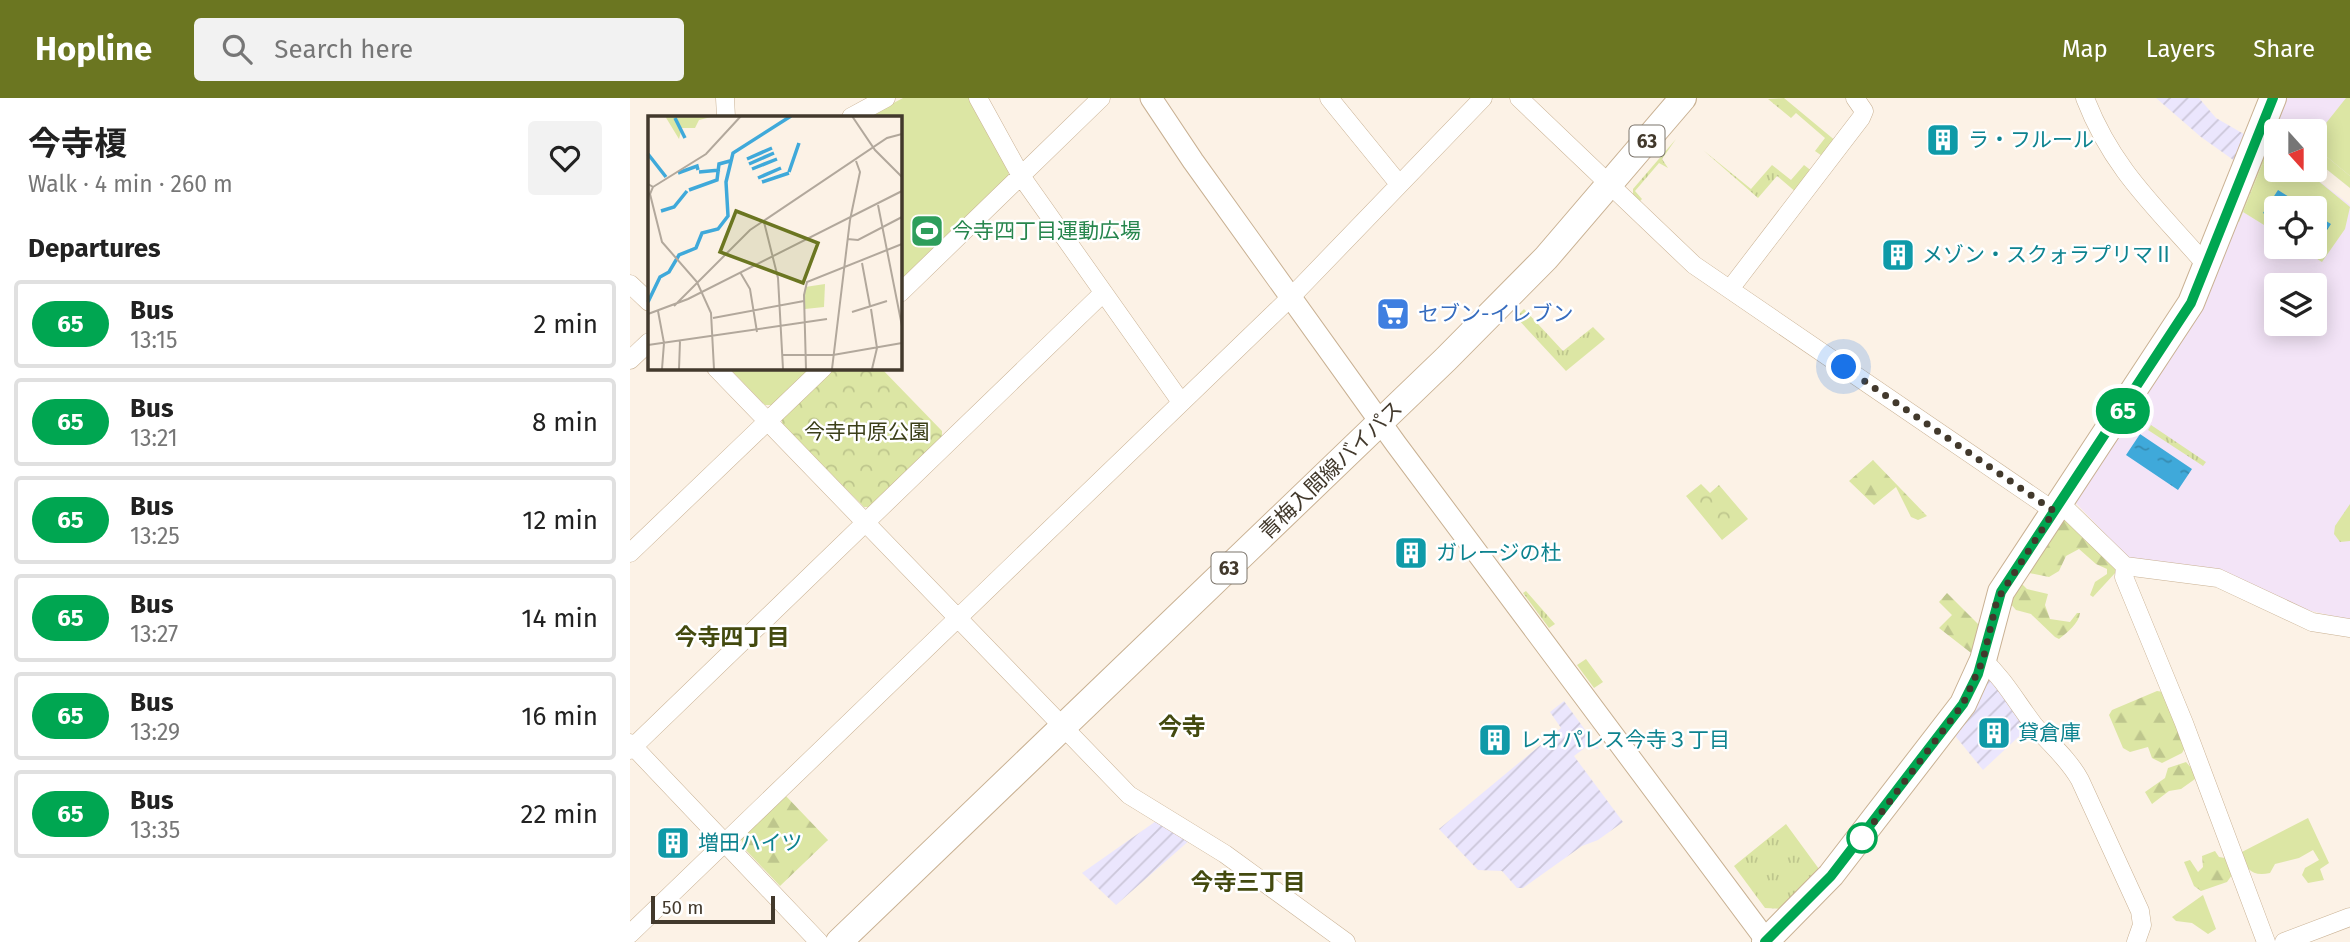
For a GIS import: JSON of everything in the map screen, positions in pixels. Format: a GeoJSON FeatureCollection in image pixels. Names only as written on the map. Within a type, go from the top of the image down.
{"type":"FeatureCollection","features":[{"type":"Feature","properties":{"kind":"main road","name":"青梅入間線バイパス"},"geometry":{"type":"LineString","coordinates":[[839,942],[1381,422],[1546,258],[1683,98]]}},
{"type":"Feature","properties":{"kind":"main road"},"geometry":{"type":"LineString","coordinates":[[1766,942],[1831,876],[1963,704],[1983,660],[2001,592],[2183,318],[2207,266],[2273,98]]}},
{"type":"Feature","properties":{"kind":"street"},"geometry":{"type":"LineString","coordinates":[[725,98],[726,116]]}},
{"type":"Feature","properties":{"kind":"street"},"geometry":{"type":"LineString","coordinates":[[853,116],[886,98]]}},
{"type":"Feature","properties":{"kind":"street"},"geometry":{"type":"LineString","coordinates":[[978,98],[1021,176],[1181,402]]}},
{"type":"Feature","properties":{"kind":"street"},"geometry":{"type":"LineString","coordinates":[[901,292],[1101,98]]}},
{"type":"Feature","properties":{"kind":"street"},"geometry":{"type":"LineString","coordinates":[[1151,98],[1381,422],[1766,942]]}},
{"type":"Feature","properties":{"kind":"street"},"geometry":{"type":"LineString","coordinates":[[1329,98],[1399,184]]}},
{"type":"Feature","properties":{"kind":"street"},"geometry":{"type":"LineString","coordinates":[[630,934],[1291,297],[1483,98]]}},
{"type":"Feature","properties":{"kind":"street"},"geometry":{"type":"LineString","coordinates":[[1520,98],[1687,260],[2057,507],[2125,566],[2218,578],[2312,622],[2350,628]]}},
{"type":"Feature","properties":{"kind":"street"},"geometry":{"type":"LineString","coordinates":[[1730,289],[1861,118],[1864,111],[1855,98]]}},
{"type":"Feature","properties":{"kind":"street"},"geometry":{"type":"LineString","coordinates":[[2085,98],[2100,133],[2124,172],[2148,203],[2207,266]]}},
{"type":"Feature","properties":{"kind":"street"},"geometry":{"type":"LineString","coordinates":[[630,284],[648,301]]}},
{"type":"Feature","properties":{"kind":"street"},"geometry":{"type":"LineString","coordinates":[[819,942],[631,747],[1102,293]]}},
{"type":"Feature","properties":{"kind":"street"},"geometry":{"type":"LineString","coordinates":[[630,360],[648,343]]}},
{"type":"Feature","properties":{"kind":"street"},"geometry":{"type":"LineString","coordinates":[[717,369],[867,521],[1129,795],[1225,854],[1346,942]]}},
{"type":"Feature","properties":{"kind":"street"},"geometry":{"type":"LineString","coordinates":[[630,553],[822,369]]}},
{"type":"Feature","properties":{"kind":"street"},"geometry":{"type":"LineString","coordinates":[[2125,566],[2124,577],[2184,723],[2266,942]]}},
{"type":"Feature","properties":{"kind":"street"},"geometry":{"type":"LineString","coordinates":[[1983,660],[1997,673],[2034,724],[2069,762],[2080,780],[2140,911],[2142,925],[2136,942]]}},
{"type":"Feature","properties":{"kind":"street"},"geometry":{"type":"LineString","coordinates":[[2284,942],[2350,917]]}},
{"type":"Feature","properties":{"kind":"shaded area"},"geometry":{"type":"Polygon","coordinates":[[[2156,98],[2199,98],[2216,118],[2249,137],[2239,164],[2201,137],[2156,98]]]}},
{"type":"Feature","properties":{"kind":"shaded area"},"geometry":{"type":"Polygon","coordinates":[[[2283,98],[2350,98],[2350,188],[2328,170],[2328,119],[2281,119],[2277,114],[2283,98]]]}},
{"type":"Feature","properties":{"kind":"shaded area"},"geometry":{"type":"Polygon","coordinates":[[[2264,146],[2264,182],[2320,182],[2350,205],[2350,620],[2303,609],[2223,571],[2130,560],[2074,501],[2264,146]]]}},
{"type":"Feature","properties":{"kind":"shaded area"},"geometry":{"type":"Polygon","coordinates":[[[1987,679],[1995,680],[2029,727],[1983,770],[1952,732],[1987,679]]]}},
{"type":"Feature","properties":{"kind":"shaded area"},"geometry":{"type":"Polygon","coordinates":[[[1564,701],[1599,749],[1586,747],[1574,756],[1623,822],[1598,840],[1582,846],[1523,888],[1517,888],[1502,871],[1478,870],[1439,829],[1561,728],[1550,712],[1564,701]]]}},
{"type":"Feature","properties":{"kind":"shaded area"},"geometry":{"type":"Polygon","coordinates":[[[1159,819],[1191,839],[1116,905],[1082,873],[1159,819]]]}},
{"type":"Feature","properties":{"kind":"green space","name":"今寺四丁目運動広場"},"geometry":{"type":"Polygon","coordinates":[[[903,98],[970,98],[1009,170],[1008,179],[901,282],[901,116],[869,116],[903,98]]]}},
{"type":"Feature","properties":{"kind":"green space"},"geometry":{"type":"Polygon","coordinates":[[[1784,98],[1837,142],[1825,158],[1815,151],[1825,138],[1796,113],[1791,118],[1768,99],[1784,98]]]}},
{"type":"Feature","properties":{"kind":"green space"},"geometry":{"type":"Polygon","coordinates":[[[2346,98],[2350,98],[2350,176],[2328,158],[2328,121],[2346,98]]]}},
{"type":"Feature","properties":{"kind":"green space"},"geometry":{"type":"Polygon","coordinates":[[[1676,139],[1662,159],[1668,168],[1659,163],[1635,191],[1642,199],[1639,202],[1633,196],[1633,189],[1676,139]]]}},
{"type":"Feature","properties":{"kind":"green space"},"geometry":{"type":"Polygon","coordinates":[[[2264,149],[2264,164],[2239,222],[2236,220],[2264,149]]]}},
{"type":"Feature","properties":{"kind":"green space"},"geometry":{"type":"Polygon","coordinates":[[[1703,150],[1751,189],[1772,165],[1791,180],[1804,165],[1813,172],[1797,193],[1777,176],[1758,198],[1703,150]]]}},
{"type":"Feature","properties":{"kind":"green space"},"geometry":{"type":"Polygon","coordinates":[[[2328,158],[2350,176],[2350,188],[2328,170],[2328,158]]]}},
{"type":"Feature","properties":{"kind":"green space"},"geometry":{"type":"Polygon","coordinates":[[[2262,165],[2264,182],[2320,182],[2350,207],[2345,229],[2327,255],[2327,196],[2264,196],[2264,225],[2243,212],[2262,165]]]}},
{"type":"Feature","properties":{"kind":"green space"},"geometry":{"type":"Polygon","coordinates":[[[1524,309],[1563,351],[1593,327],[1605,339],[1566,371],[1516,317],[1524,309]]]}},
{"type":"Feature","properties":{"kind":"green space"},"geometry":{"type":"Polygon","coordinates":[[[730,369],[811,369],[772,405],[765,405],[730,369]]]}},
{"type":"Feature","properties":{"kind":"green space","name":"今寺中原公園"},"geometry":{"type":"Polygon","coordinates":[[[833,369],[882,369],[942,431],[942,438],[871,507],[864,507],[782,424],[782,416],[833,369]]]}},
{"type":"Feature","properties":{"kind":"green space"},"geometry":{"type":"Polygon","coordinates":[[[2151,425],[2206,462],[2203,466],[2148,430],[2151,425]]]}},
{"type":"Feature","properties":{"kind":"green space"},"geometry":{"type":"Polygon","coordinates":[[[1873,460],[1927,516],[1918,520],[1911,517],[1896,487],[1874,505],[1849,481],[1873,460]]]}},
{"type":"Feature","properties":{"kind":"green space"},"geometry":{"type":"Polygon","coordinates":[[[1701,484],[1710,493],[1719,485],[1748,519],[1722,540],[1686,496],[1701,484]]]}},
{"type":"Feature","properties":{"kind":"green space"},"geometry":{"type":"Polygon","coordinates":[[[2350,504],[2350,541],[2340,542],[2334,534],[2335,526],[2350,504]]]}},
{"type":"Feature","properties":{"kind":"green space"},"geometry":{"type":"Polygon","coordinates":[[[2065,516],[2116,566],[2116,572],[2093,597],[2090,595],[2095,582],[2107,574],[2107,569],[2096,564],[2079,549],[2066,556],[2059,571],[2049,577],[2029,573],[2026,566],[2065,516]]]}},
{"type":"Feature","properties":{"kind":"green space"},"geometry":{"type":"Polygon","coordinates":[[[2021,583],[2027,589],[2048,594],[2045,605],[2050,619],[2070,622],[2080,613],[2069,631],[2059,639],[2031,614],[2016,610],[2009,602],[2021,583]]]}},
{"type":"Feature","properties":{"kind":"green space"},"geometry":{"type":"Polygon","coordinates":[[[1526,591],[1555,624],[1549,628],[1523,593],[1526,591]]]}},
{"type":"Feature","properties":{"kind":"green space"},"geometry":{"type":"Polygon","coordinates":[[[1947,593],[1982,628],[1975,656],[1939,628],[1952,615],[1939,602],[1947,593]]]}},
{"type":"Feature","properties":{"kind":"green space"},"geometry":{"type":"Polygon","coordinates":[[[1586,659],[1603,682],[1594,688],[1577,665],[1586,659]]]}},
{"type":"Feature","properties":{"kind":"green space"},"geometry":{"type":"Polygon","coordinates":[[[2157,691],[2164,692],[2186,746],[2182,753],[2162,763],[2152,758],[2148,747],[2130,752],[2123,748],[2109,715],[2112,710],[2157,691]]]}},
{"type":"Feature","properties":{"kind":"green space"},"geometry":{"type":"Polygon","coordinates":[[[2186,762],[2194,771],[2195,779],[2181,789],[2169,791],[2152,804],[2145,792],[2165,778],[2168,768],[2186,762]]]}},
{"type":"Feature","properties":{"kind":"green space"},"geometry":{"type":"Polygon","coordinates":[[[785,795],[828,840],[780,886],[743,847],[741,837],[785,795]]]}},
{"type":"Feature","properties":{"kind":"green space"},"geometry":{"type":"Polygon","coordinates":[[[2308,818],[2329,863],[2320,869],[2324,880],[2308,883],[2302,875],[2305,868],[2319,860],[2313,850],[2299,858],[2275,864],[2270,873],[2254,873],[2244,864],[2238,854],[2308,818]]]}},
{"type":"Feature","properties":{"kind":"green space"},"geometry":{"type":"Polygon","coordinates":[[[1786,824],[1819,869],[1786,909],[1765,908],[1734,866],[1786,824]]]}},
{"type":"Feature","properties":{"kind":"green space"},"geometry":{"type":"Polygon","coordinates":[[[2215,851],[2219,857],[2225,858],[2232,875],[2227,882],[2201,891],[2194,886],[2184,862],[2190,860],[2198,872],[2203,867],[2202,856],[2215,851]]]}},
{"type":"Feature","properties":{"kind":"green space"},"geometry":{"type":"Polygon","coordinates":[[[2203,895],[2216,929],[2208,934],[2192,923],[2176,921],[2172,917],[2203,895]]]}},
{"type":"Feature","properties":{"kind":"water"},"geometry":{"type":"Polygon","coordinates":[[[2278,190],[2288,196],[2274,196],[2278,190]]]}},
{"type":"Feature","properties":{"kind":"water"},"geometry":{"type":"Polygon","coordinates":[[[2140,434],[2192,469],[2178,490],[2126,455],[2140,434]]]}},
{"type":"Feature","properties":{"kind":"bus line","name":"65"},"geometry":{"type":"LineString","coordinates":[[1765,942],[1831,876],[1963,704],[1983,660],[1994,610],[2001,592],[2191,303],[2273,98]]}},
{"type":"Feature","properties":{"kind":"place","name":"ラ・フルール"},"geometry":{"type":"Point","coordinates":[1943,140]}},
{"type":"Feature","properties":{"kind":"place","name":"今寺四丁目運動広場"},"geometry":{"type":"Point","coordinates":[927,231]}},
{"type":"Feature","properties":{"kind":"place","name":"メゾン・スクォラプリマⅡ"},"geometry":{"type":"Point","coordinates":[1898,255]}},
{"type":"Feature","properties":{"kind":"place","name":"セブン-イレブン"},"geometry":{"type":"Point","coordinates":[1393,314]}},
{"type":"Feature","properties":{"kind":"place","name":"ガレージの杜"},"geometry":{"type":"Point","coordinates":[1411,553]}},
{"type":"Feature","properties":{"kind":"place","name":"貸倉庫"},"geometry":{"type":"Point","coordinates":[1994,733]}},
{"type":"Feature","properties":{"kind":"place","name":"レオパレス今寺３丁目"},"geometry":{"type":"Point","coordinates":[1495,740]}},
{"type":"Feature","properties":{"kind":"place","name":"増田ハイツ"},"geometry":{"type":"Point","coordinates":[673,843]}},
{"type":"Feature","properties":{"kind":"district","name":"今寺四丁目"},"geometry":{"type":"Point","coordinates":[732,637]}},
{"type":"Feature","properties":{"kind":"district","name":"今寺"},"geometry":{"type":"Point","coordinates":[1182,727]}},
{"type":"Feature","properties":{"kind":"district","name":"今寺三丁目"},"geometry":{"type":"Point","coordinates":[1248,882]}},
{"type":"Feature","properties":{"kind":"route"},"geometry":{"type":"LineString","coordinates":[[1844,367],[1963,446],[2054,511],[1997,600],[1983,660],[1963,704],[1862,838]]}}]}
